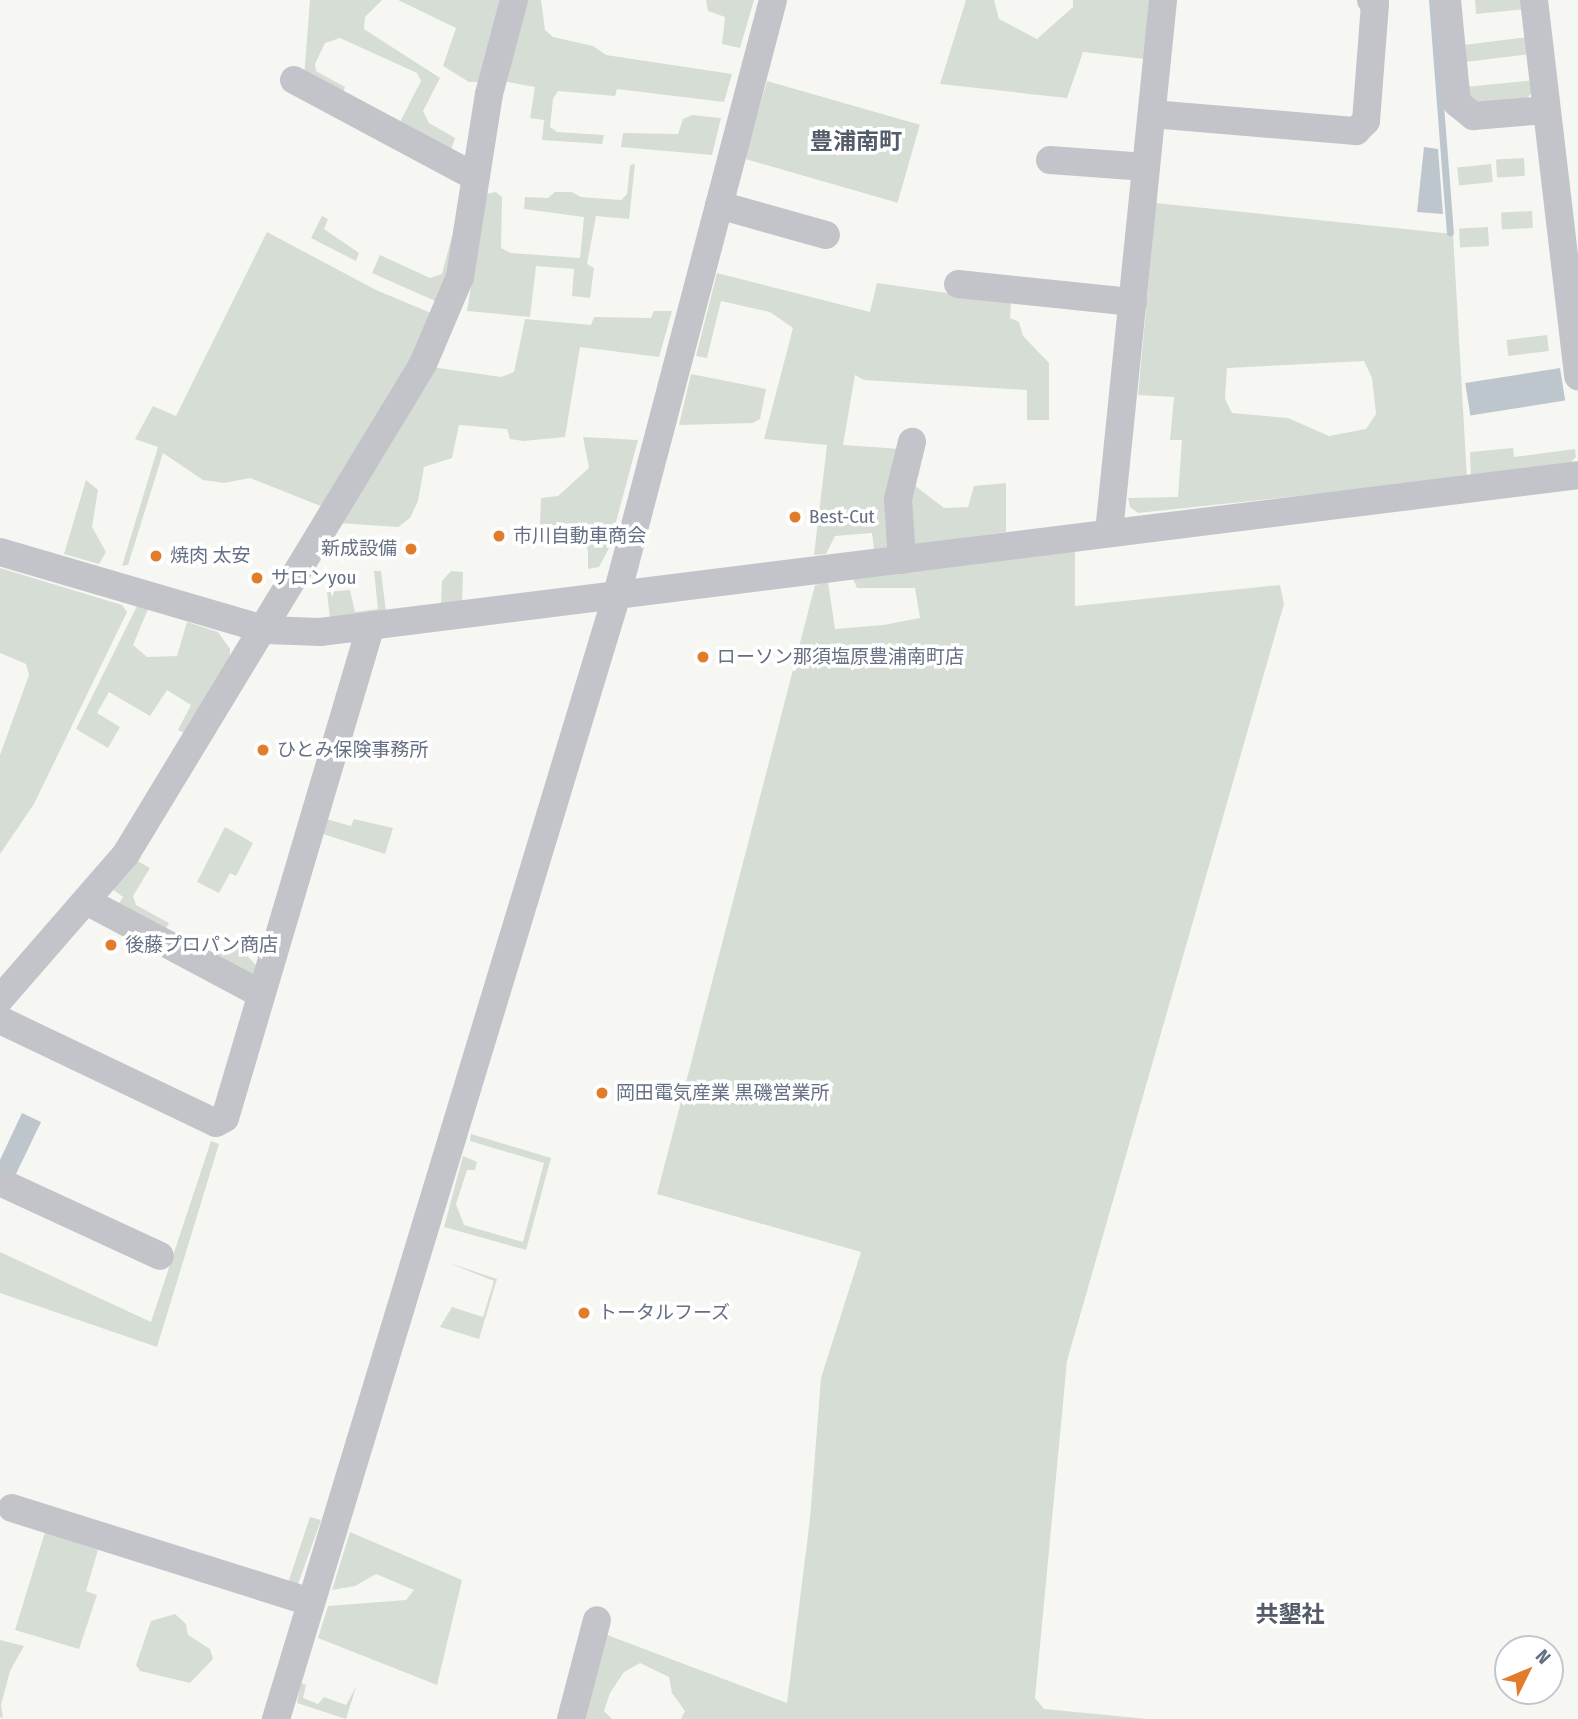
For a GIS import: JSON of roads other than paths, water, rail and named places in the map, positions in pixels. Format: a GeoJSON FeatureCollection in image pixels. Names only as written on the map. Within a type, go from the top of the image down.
{"type":"FeatureCollection","features":[{"type":"Feature","properties":{"kind":"street"},"geometry":{"type":"LineString","coordinates":[[0,999],[88,902],[126,854],[265,629],[423,364],[460,277],[489,94],[514,0]]}},
{"type":"Feature","properties":{"kind":"street"},"geometry":{"type":"LineString","coordinates":[[276,1719],[616,597],[773,0]]}},
{"type":"Feature","properties":{"kind":"street"},"geometry":{"type":"LineString","coordinates":[[1110,532],[1163,0]]}},
{"type":"Feature","properties":{"kind":"street"},"geometry":{"type":"LineString","coordinates":[[1152,114],[1356,131],[1366,121],[1374,3],[1371,0]]}},
{"type":"Feature","properties":{"kind":"street"},"geometry":{"type":"LineString","coordinates":[[1447,0],[1457,103],[1473,116],[1546,110]]}},
{"type":"Feature","properties":{"kind":"street"},"geometry":{"type":"LineString","coordinates":[[1534,0],[1578,376]]}},
{"type":"Feature","properties":{"kind":"street"},"geometry":{"type":"LineString","coordinates":[[294,80],[476,177]]}},
{"type":"Feature","properties":{"kind":"street"},"geometry":{"type":"LineString","coordinates":[[1050,160],[1146,167]]}},
{"type":"Feature","properties":{"kind":"street"},"geometry":{"type":"LineString","coordinates":[[719,205],[826,235]]}},
{"type":"Feature","properties":{"kind":"street"},"geometry":{"type":"LineString","coordinates":[[958,284],[1133,302]]}},
{"type":"Feature","properties":{"kind":"street"},"geometry":{"type":"LineString","coordinates":[[901,559],[898,499],[912,442]]}},
{"type":"Feature","properties":{"kind":"street"},"geometry":{"type":"LineString","coordinates":[[0,552],[265,629],[294,633],[616,597],[1110,532],[1578,475]]}},
{"type":"Feature","properties":{"kind":"street"},"geometry":{"type":"LineString","coordinates":[[0,1020],[216,1123],[225,1118],[371,625]]}},
{"type":"Feature","properties":{"kind":"street"},"geometry":{"type":"LineString","coordinates":[[88,902],[261,994]]}},
{"type":"Feature","properties":{"kind":"street"},"geometry":{"type":"LineString","coordinates":[[0,1182],[160,1256]]}},
{"type":"Feature","properties":{"kind":"street"},"geometry":{"type":"LineString","coordinates":[[12,1508],[311,1602]]}},
{"type":"Feature","properties":{"kind":"street"},"geometry":{"type":"LineString","coordinates":[[571,1719],[597,1620]]}},
{"type":"Feature","properties":{"kind":"waterway"},"geometry":{"type":"LineString","coordinates":[[1432,0],[1450,232]]}},
{"type":"Feature","properties":{"kind":"place","name":"Best-Cut"},"geometry":{"type":"Point","coordinates":[795,517]}},
{"type":"Feature","properties":{"kind":"place","name":"市川自動車商会"},"geometry":{"type":"Point","coordinates":[499,536]}},
{"type":"Feature","properties":{"kind":"place","name":"新成設備"},"geometry":{"type":"Point","coordinates":[411,549]}},
{"type":"Feature","properties":{"kind":"place","name":"焼肉 太安"},"geometry":{"type":"Point","coordinates":[156,556]}},
{"type":"Feature","properties":{"kind":"place","name":"サロンyou"},"geometry":{"type":"Point","coordinates":[257,578]}},
{"type":"Feature","properties":{"kind":"place","name":"ローソン那須塩原豊浦南町店"},"geometry":{"type":"Point","coordinates":[703,657]}},
{"type":"Feature","properties":{"kind":"place","name":"ひとみ保険事務所"},"geometry":{"type":"Point","coordinates":[263,750]}},
{"type":"Feature","properties":{"kind":"place","name":"後藤プロパン商店"},"geometry":{"type":"Point","coordinates":[111,945]}},
{"type":"Feature","properties":{"kind":"place","name":"岡田電気産業 黒磯営業所"},"geometry":{"type":"Point","coordinates":[602,1093]}},
{"type":"Feature","properties":{"kind":"place","name":"トータルフーズ"},"geometry":{"type":"Point","coordinates":[584,1313]}},
{"type":"Feature","properties":{"kind":"district","name":"豊浦南町"},"geometry":{"type":"Point","coordinates":[856,141]}},
{"type":"Feature","properties":{"kind":"district","name":"共墾社"},"geometry":{"type":"Point","coordinates":[1290,1614]}}]}
